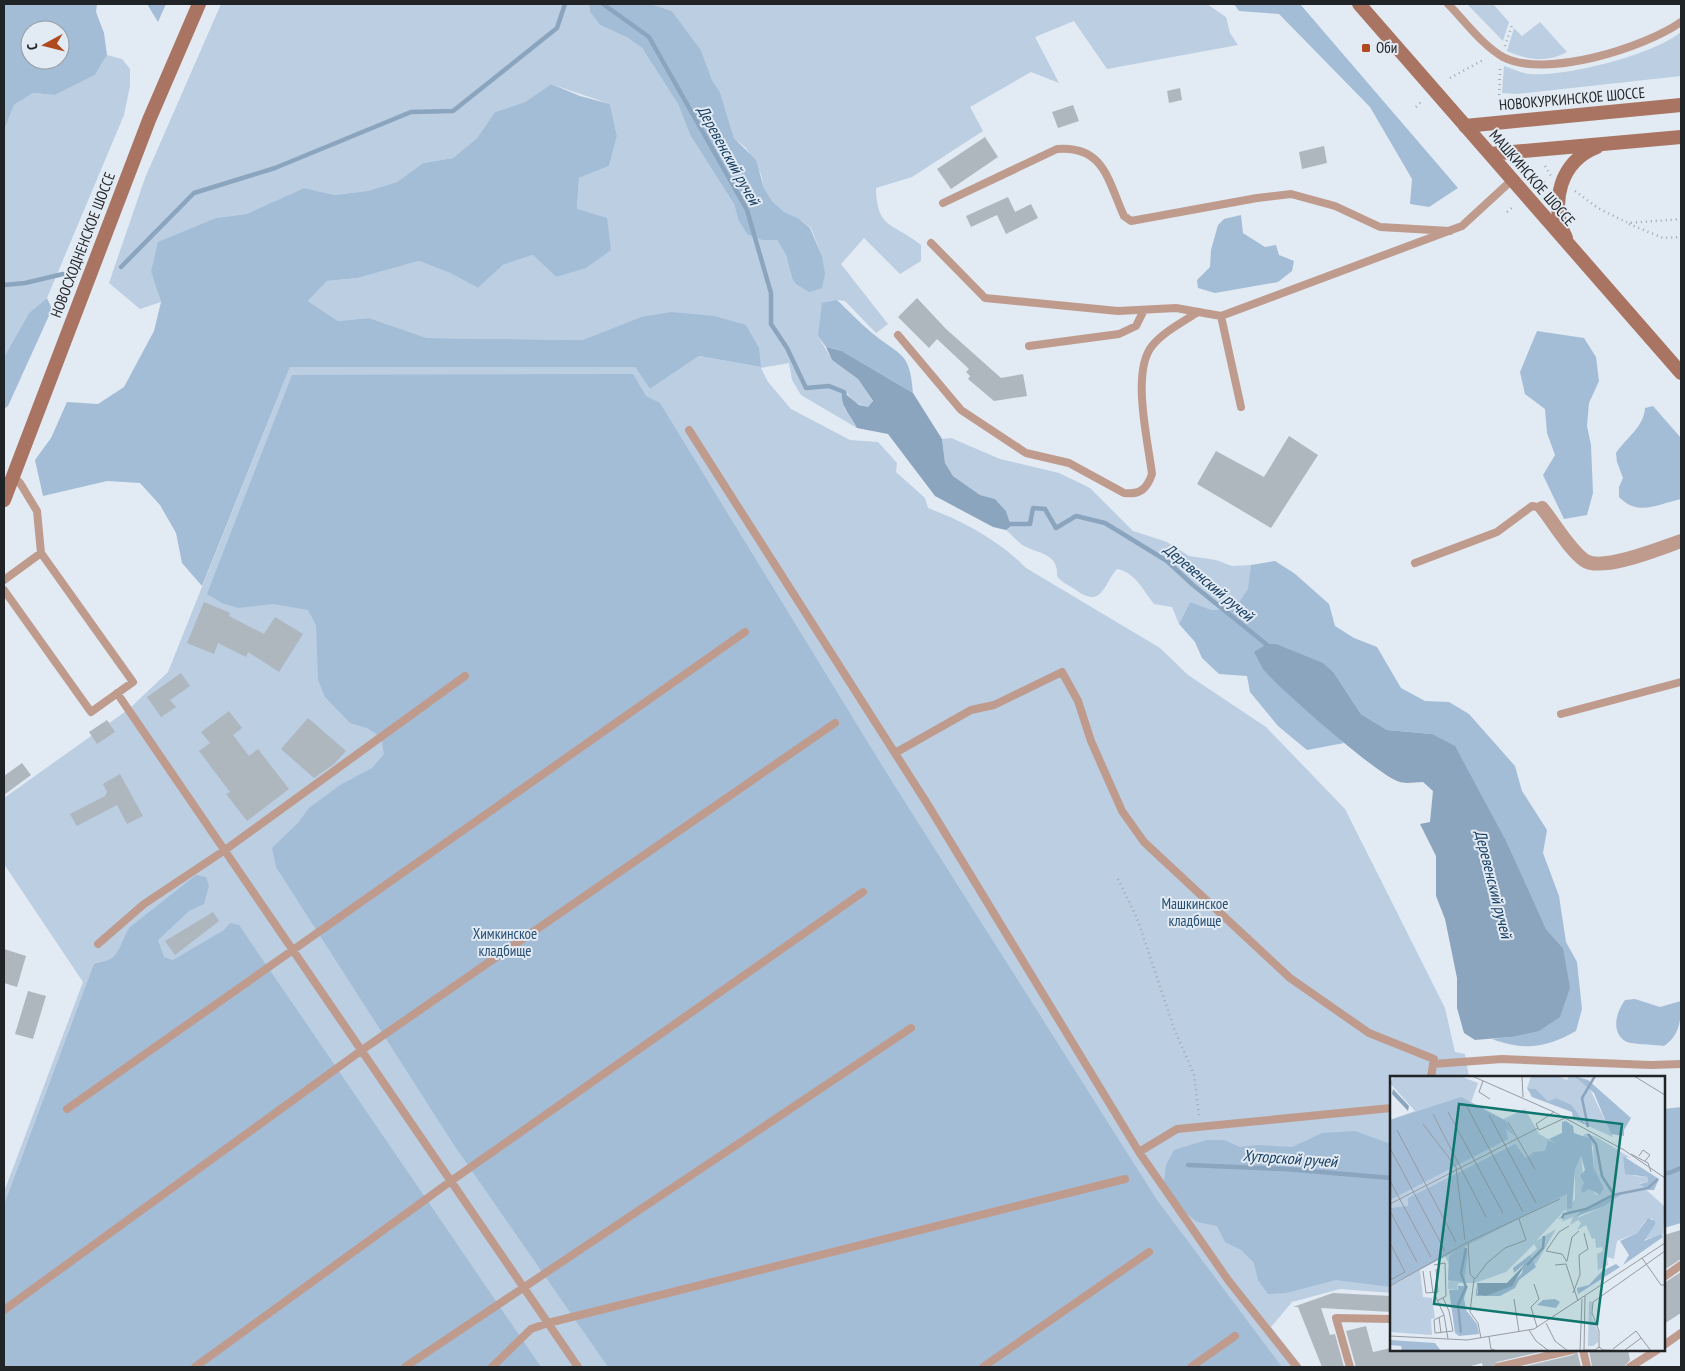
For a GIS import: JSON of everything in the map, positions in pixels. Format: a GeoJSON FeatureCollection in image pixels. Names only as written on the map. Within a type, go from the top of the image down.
{"type":"FeatureCollection","features":[{"type":"Feature","properties":{"kind":"main road","name":"НОВОСХОДНЕНСКОЕ ШОССЕ"},"geometry":{"type":"LineString","coordinates":[[4,500],[149,120],[199,4]]}},
{"type":"Feature","properties":{"kind":"main road","name":"МАШКИНСКОЕ ШОССЕ"},"geometry":{"type":"LineString","coordinates":[[1359,4],[1681,373]]}},
{"type":"Feature","properties":{"kind":"main road","name":"НОВОКУРКИНСКОЕ ШОССЕ"},"geometry":{"type":"LineString","coordinates":[[1465,126],[1681,105]]}},
{"type":"Feature","properties":{"kind":"main road"},"geometry":{"type":"LineString","coordinates":[[1490,154],[1681,137]]}},
{"type":"Feature","properties":{"kind":"main road"},"geometry":{"type":"LineString","coordinates":[[1570,245],[1562,228],[1558,205],[1561,182],[1578,158],[1590,150],[1608,144]]}},
{"type":"Feature","properties":{"kind":"street"},"geometry":{"type":"LineString","coordinates":[[1542,508],[1578,554],[1585,561],[1592,563],[1612,562],[1681,541]]}},
{"type":"Feature","properties":{"kind":"lane"},"geometry":{"type":"LineString","coordinates":[[1448,4],[1501,51],[1518,63],[1539,66],[1567,63],[1653,39],[1681,22]]}},
{"type":"Feature","properties":{"kind":"lane"},"geometry":{"type":"LineString","coordinates":[[943,204],[1057,149],[1071,148],[1088,153],[1099,161],[1124,216],[1131,221],[1257,198],[1291,194],[1335,206],[1380,227],[1450,231]]}},
{"type":"Feature","properties":{"kind":"lane"},"geometry":{"type":"LineString","coordinates":[[931,243],[985,298],[1118,311],[1176,308],[1221,316],[1462,226],[1512,180]]}},
{"type":"Feature","properties":{"kind":"lane"},"geometry":{"type":"LineString","coordinates":[[1029,346],[1119,334],[1136,326],[1144,310]]}},
{"type":"Feature","properties":{"kind":"lane"},"geometry":{"type":"LineString","coordinates":[[898,335],[961,410],[1026,453],[1069,463],[1124,493],[1133,494],[1143,491],[1149,483],[1152,474],[1140,382],[1143,362],[1152,346],[1198,312]]}},
{"type":"Feature","properties":{"kind":"lane"},"geometry":{"type":"LineString","coordinates":[[1221,316],[1241,407]]}},
{"type":"Feature","properties":{"kind":"lane"},"geometry":{"type":"LineString","coordinates":[[689,430],[1009,936],[1138,1152],[1228,1280],[1298,1367]]}},
{"type":"Feature","properties":{"kind":"lane"},"geometry":{"type":"LineString","coordinates":[[4,590],[91,712],[133,682],[41,553],[37,511],[14,476]]}},
{"type":"Feature","properties":{"kind":"lane"},"geometry":{"type":"LineString","coordinates":[[1415,563],[1497,532],[1532,506],[1542,508]]}},
{"type":"Feature","properties":{"kind":"lane"},"geometry":{"type":"LineString","coordinates":[[4,580],[41,553]]}},
{"type":"Feature","properties":{"kind":"lane"},"geometry":{"type":"LineString","coordinates":[[67,1109],[745,632]]}},
{"type":"Feature","properties":{"kind":"lane"},"geometry":{"type":"LineString","coordinates":[[895,753],[971,710],[994,705],[1062,672],[1078,702],[1091,741],[1122,811],[1144,842],[1290,978],[1369,1033],[1434,1059],[1432,1076]]}},
{"type":"Feature","properties":{"kind":"lane"},"geometry":{"type":"LineString","coordinates":[[98,944],[144,904],[225,850],[465,676]]}},
{"type":"Feature","properties":{"kind":"lane"},"geometry":{"type":"LineString","coordinates":[[1561,714],[1681,682]]}},
{"type":"Feature","properties":{"kind":"lane"},"geometry":{"type":"LineString","coordinates":[[118,693],[578,1367]]}},
{"type":"Feature","properties":{"kind":"lane"},"geometry":{"type":"LineString","coordinates":[[4,1310],[362,1050],[835,723]]}},
{"type":"Feature","properties":{"kind":"lane"},"geometry":{"type":"LineString","coordinates":[[195,1367],[451,1181],[863,892]]}},
{"type":"Feature","properties":{"kind":"lane"},"geometry":{"type":"LineString","coordinates":[[405,1367],[911,1028]]}},
{"type":"Feature","properties":{"kind":"lane"},"geometry":{"type":"LineString","coordinates":[[1433,1064],[1502,1060],[1651,1065],[1681,1064]]}},
{"type":"Feature","properties":{"kind":"lane"},"geometry":{"type":"LineString","coordinates":[[1138,1152],[1177,1129],[1390,1108]]}},
{"type":"Feature","properties":{"kind":"lane"},"geometry":{"type":"LineString","coordinates":[[492,1367],[531,1329],[548,1323],[1125,1179]]}},
{"type":"Feature","properties":{"kind":"lane"},"geometry":{"type":"LineString","coordinates":[[983,1367],[1149,1252]]}},
{"type":"Feature","properties":{"kind":"lane"},"geometry":{"type":"LineString","coordinates":[[1665,1275],[1681,1265]]}},
{"type":"Feature","properties":{"kind":"lane"},"geometry":{"type":"LineString","coordinates":[[1350,1367],[1336,1318],[1390,1319]]}},
{"type":"Feature","properties":{"kind":"lane"},"geometry":{"type":"LineString","coordinates":[[1665,1344],[1681,1333]]}},
{"type":"Feature","properties":{"kind":"lane"},"geometry":{"type":"LineString","coordinates":[[1191,1367],[1235,1336]]}},
{"type":"Feature","properties":{"kind":"lane"},"geometry":{"type":"LineString","coordinates":[[1498,1367],[1568,1351]]}},
{"type":"Feature","properties":{"kind":"lane"},"geometry":{"type":"LineString","coordinates":[[1583,1351],[1587,1367]]}},
{"type":"Feature","properties":{"kind":"lane"},"geometry":{"type":"LineString","coordinates":[[1630,1367],[1653,1351]]}},
{"type":"Feature","properties":{"kind":"path"},"geometry":{"type":"LineString","coordinates":[[1450,78],[1501,51],[1512,25]]}},
{"type":"Feature","properties":{"kind":"path"},"geometry":{"type":"LineString","coordinates":[[1501,64],[1499,100],[1503,108]]}},
{"type":"Feature","properties":{"kind":"path"},"geometry":{"type":"LineString","coordinates":[[1416,108],[1422,102]]}},
{"type":"Feature","properties":{"kind":"path"},"geometry":{"type":"LineString","coordinates":[[1540,185],[1551,176],[1545,166]]}},
{"type":"Feature","properties":{"kind":"path"},"geometry":{"type":"LineString","coordinates":[[1580,194],[1598,208],[1663,238],[1681,237]]}},
{"type":"Feature","properties":{"kind":"path"},"geometry":{"type":"LineString","coordinates":[[1508,212],[1514,206]]}},
{"type":"Feature","properties":{"kind":"path"},"geometry":{"type":"LineString","coordinates":[[1628,223],[1681,219]]}},
{"type":"Feature","properties":{"kind":"path"},"geometry":{"type":"LineString","coordinates":[[1118,879],[1137,918],[1175,1031],[1194,1074],[1201,1127]]}},
{"type":"Feature","properties":{"kind":"green space"},"geometry":{"type":"Polygon","coordinates":[[[4,4],[97,4],[96,12],[104,33],[107,55],[95,75],[55,95],[33,93],[14,105],[4,130],[4,4]]]}},
{"type":"Feature","properties":{"kind":"green space"},"geometry":{"type":"Polygon","coordinates":[[[147,4],[166,4],[158,22],[147,4]]]}},
{"type":"Feature","properties":{"kind":"green space","name":"Химкинское кладбище"},"geometry":{"type":"Polygon","coordinates":[[[221,4],[589,4],[590,12],[600,25],[628,38],[642,48],[678,104],[690,135],[734,204],[738,219],[762,240],[777,240],[786,255],[792,278],[822,256],[811,228],[798,218],[784,212],[772,201],[764,188],[761,174],[746,148],[734,138],[720,92],[712,80],[701,50],[672,11],[651,4],[1207,4],[1226,17],[1230,33],[1238,45],[1107,69],[1074,21],[1035,37],[1059,83],[1031,72],[970,107],[983,131],[912,177],[876,188],[877,202],[883,218],[888,224],[921,245],[921,261],[900,274],[864,238],[841,264],[888,324],[876,333],[845,301],[837,300],[818,336],[832,360],[858,379],[873,402],[868,407],[862,405],[854,401],[847,393],[844,408],[857,428],[801,395],[792,380],[789,363],[761,368],[768,382],[791,409],[850,440],[878,442],[897,463],[896,472],[925,498],[928,508],[980,533],[1005,549],[1026,568],[1160,648],[1188,675],[1266,727],[1345,809],[1445,1008],[1455,1052],[1465,1054],[1469,1076],[1390,1076],[1390,1293],[1340,1289],[1292,1302],[1271,1327],[1302,1367],[4,1367],[4,1192],[83,982],[4,864],[4,798],[129,709],[168,672],[290,367],[635,367],[650,389],[699,356],[761,367],[641,317],[582,340],[427,338],[369,318],[338,321],[308,301],[327,281],[358,278],[419,261],[450,273],[478,288],[503,265],[533,255],[556,277],[577,209],[579,178],[609,166],[617,136],[610,104],[551,84],[525,102],[495,112],[477,138],[453,158],[423,163],[397,182],[367,191],[335,195],[304,188],[246,214],[216,218],[151,272],[161,302],[140,309],[109,283],[145,178],[221,4]]]}},
{"type":"Feature","properties":{"kind":"green space"},"geometry":{"type":"Polygon","coordinates":[[[589,4],[651,4],[672,11],[701,50],[712,80],[720,92],[734,138],[756,160],[764,188],[772,201],[784,212],[798,218],[810,228],[822,256],[825,274],[822,288],[809,292],[796,284],[792,278],[786,255],[777,240],[762,240],[747,234],[738,219],[734,204],[690,135],[678,104],[642,48],[628,38],[600,25],[590,12],[589,4]]]}},
{"type":"Feature","properties":{"kind":"green space"},"geometry":{"type":"Polygon","coordinates":[[[1234,4],[1300,4],[1458,188],[1429,207],[1410,204],[1412,179],[1370,107],[1279,14],[1239,11],[1234,4]]]}},
{"type":"Feature","properties":{"kind":"green space"},"geometry":{"type":"Polygon","coordinates":[[[1467,4],[1493,4],[1509,22],[1503,41],[1467,4]]]}},
{"type":"Feature","properties":{"kind":"green space"},"geometry":{"type":"Polygon","coordinates":[[[1540,22],[1567,52],[1552,58],[1537,59],[1507,51],[1514,28],[1522,36],[1540,22]]]}},
{"type":"Feature","properties":{"kind":"green space"},"geometry":{"type":"Polygon","coordinates":[[[1681,32],[1681,76],[1517,94],[1502,93],[1504,66],[1530,74],[1565,72],[1586,68],[1651,49],[1681,32]]]}},
{"type":"Feature","properties":{"kind":"green space"},"geometry":{"type":"Polygon","coordinates":[[[107,55],[122,59],[130,69],[130,86],[124,115],[47,298],[29,313],[4,357],[4,130],[14,105],[33,93],[55,95],[95,75],[107,55]]]}},
{"type":"Feature","properties":{"kind":"green space"},"geometry":{"type":"Polygon","coordinates":[[[551,84],[580,96],[610,104],[617,136],[609,166],[579,178],[577,209],[607,218],[611,250],[586,268],[556,277],[533,255],[503,265],[478,288],[450,273],[419,261],[358,278],[327,281],[308,301],[338,321],[369,318],[427,338],[582,340],[641,317],[671,312],[714,316],[746,325],[759,348],[761,367],[699,356],[650,389],[635,367],[290,367],[202,586],[182,563],[176,533],[160,505],[140,483],[107,481],[43,496],[35,460],[51,438],[67,402],[98,404],[124,387],[154,331],[161,302],[151,272],[158,242],[216,218],[246,214],[304,188],[335,195],[367,191],[397,182],[423,163],[453,158],[477,138],[495,112],[525,102],[551,84]]]}},
{"type":"Feature","properties":{"kind":"green space"},"geometry":{"type":"Polygon","coordinates":[[[1241,215],[1243,233],[1265,247],[1276,245],[1279,255],[1294,261],[1292,271],[1278,282],[1215,293],[1198,288],[1197,280],[1210,267],[1211,250],[1218,225],[1224,219],[1241,215]]]}},
{"type":"Feature","properties":{"kind":"green space"},"geometry":{"type":"Polygon","coordinates":[[[47,298],[52,309],[8,406],[4,409],[4,357],[29,313],[47,298]]]}},
{"type":"Feature","properties":{"kind":"green space"},"geometry":{"type":"Polygon","coordinates":[[[837,300],[868,329],[902,356],[912,379],[913,393],[842,351],[826,347],[818,336],[822,303],[837,300]]]}},
{"type":"Feature","properties":{"kind":"green space"},"geometry":{"type":"Polygon","coordinates":[[[1537,331],[1584,338],[1596,357],[1599,381],[1589,403],[1587,426],[1591,445],[1593,493],[1587,515],[1564,519],[1543,475],[1555,455],[1547,433],[1545,409],[1525,394],[1520,372],[1537,331]]]}},
{"type":"Feature","properties":{"kind":"green space","name":"Химкинское кладбище"},"geometry":{"type":"Polygon","coordinates":[[[633,374],[646,396],[660,403],[886,772],[1157,1200],[1282,1367],[608,1367],[454,1145],[276,867],[272,848],[298,823],[309,808],[340,785],[372,768],[384,754],[381,737],[367,728],[350,723],[325,697],[318,680],[316,625],[308,610],[273,604],[238,608],[222,603],[207,594],[292,375],[633,374]]]}},
{"type":"Feature","properties":{"kind":"green space"},"geometry":{"type":"Polygon","coordinates":[[[1653,406],[1681,438],[1681,499],[1641,508],[1626,503],[1619,497],[1619,487],[1623,478],[1616,453],[1638,427],[1645,408],[1653,406]]]}},
{"type":"Feature","properties":{"kind":"green space"},"geometry":{"type":"Polygon","coordinates":[[[951,438],[1000,459],[1059,473],[1090,488],[1133,531],[1167,542],[1189,556],[1216,560],[1232,566],[1251,565],[1249,589],[1235,608],[1212,610],[1190,602],[1179,624],[1172,607],[1154,604],[1134,578],[1117,569],[1101,593],[1091,597],[1085,595],[1066,584],[1057,576],[1057,568],[1050,558],[1021,544],[1006,530],[1011,526],[1006,511],[995,499],[980,495],[953,476],[945,463],[942,439],[951,438]]]}},
{"type":"Feature","properties":{"kind":"green space"},"geometry":{"type":"Polygon","coordinates":[[[1275,561],[1294,573],[1329,604],[1335,626],[1354,638],[1377,647],[1401,688],[1425,701],[1449,702],[1469,714],[1515,766],[1522,791],[1547,830],[1543,853],[1559,896],[1566,942],[1577,962],[1582,1009],[1576,1031],[1555,1041],[1535,1046],[1514,1045],[1492,1039],[1511,1037],[1563,948],[1546,929],[1531,898],[1432,734],[1387,730],[1361,714],[1334,673],[1301,705],[1344,743],[1307,750],[1278,726],[1250,692],[1247,676],[1219,674],[1202,658],[1195,642],[1179,624],[1190,602],[1212,610],[1235,608],[1248,589],[1251,565],[1275,561]]]}},
{"type":"Feature","properties":{"kind":"green space"},"geometry":{"type":"Polygon","coordinates":[[[196,875],[206,877],[209,886],[204,904],[189,911],[158,940],[164,957],[173,960],[224,930],[230,923],[239,925],[541,1367],[4,1367],[4,1205],[94,964],[112,958],[118,951],[130,927],[196,875]]]}},
{"type":"Feature","properties":{"kind":"green space"},"geometry":{"type":"Polygon","coordinates":[[[1635,999],[1660,1007],[1681,1001],[1679,1026],[1673,1037],[1664,1046],[1629,1043],[1618,1033],[1616,1022],[1619,1010],[1625,1000],[1635,999]]]}},
{"type":"Feature","properties":{"kind":"green space"},"geometry":{"type":"Polygon","coordinates":[[[1681,1107],[1681,1223],[1665,1228],[1665,1109],[1681,1107]]]}},
{"type":"Feature","properties":{"kind":"green space"},"geometry":{"type":"Polygon","coordinates":[[[1355,1131],[1390,1144],[1390,1287],[1336,1280],[1286,1293],[1268,1294],[1258,1280],[1254,1263],[1241,1250],[1225,1242],[1217,1226],[1197,1222],[1183,1211],[1164,1182],[1166,1165],[1174,1150],[1207,1140],[1224,1140],[1240,1147],[1258,1145],[1292,1147],[1322,1133],[1355,1131]]]}},
{"type":"Feature","properties":{"kind":"water"},"geometry":{"type":"Polygon","coordinates":[[[826,347],[842,351],[913,393],[942,439],[945,463],[953,476],[980,495],[995,499],[1006,511],[1011,526],[1006,530],[993,527],[935,496],[888,434],[857,428],[844,406],[842,391],[859,405],[868,407],[873,401],[858,379],[832,360],[826,347]]]}},
{"type":"Feature","properties":{"kind":"water"},"geometry":{"type":"Polygon","coordinates":[[[1267,644],[1276,644],[1323,663],[1334,673],[1361,714],[1387,730],[1432,734],[1455,746],[1506,841],[1546,929],[1563,948],[1570,988],[1560,1017],[1539,1031],[1511,1037],[1475,1040],[1464,1033],[1457,1008],[1457,978],[1445,919],[1436,896],[1436,856],[1420,824],[1430,822],[1433,791],[1423,782],[1402,783],[1389,777],[1307,711],[1263,669],[1254,652],[1267,644]]]}},
{"type":"Feature","properties":{"kind":"building"},"geometry":{"type":"Polygon","coordinates":[[[1180,88],[1182,100],[1169,103],[1167,91],[1180,88]]]}},
{"type":"Feature","properties":{"kind":"building"},"geometry":{"type":"Polygon","coordinates":[[[1073,105],[1079,121],[1058,128],[1052,112],[1073,105]]]}},
{"type":"Feature","properties":{"kind":"building"},"geometry":{"type":"Polygon","coordinates":[[[985,137],[998,157],[951,189],[937,169],[985,137]]]}},
{"type":"Feature","properties":{"kind":"building"},"geometry":{"type":"Polygon","coordinates":[[[1324,146],[1327,163],[1302,169],[1299,152],[1324,146]]]}},
{"type":"Feature","properties":{"kind":"building"},"geometry":{"type":"Polygon","coordinates":[[[1008,197],[1015,212],[1031,204],[1038,218],[1006,234],[997,215],[971,227],[966,216],[1008,197]]]}},
{"type":"Feature","properties":{"kind":"building"},"geometry":{"type":"Polygon","coordinates":[[[917,298],[946,329],[1001,378],[1023,374],[1027,396],[994,401],[968,379],[970,376],[966,372],[969,369],[937,339],[929,348],[898,317],[917,298]]]}},
{"type":"Feature","properties":{"kind":"building"},"geometry":{"type":"Polygon","coordinates":[[[1289,436],[1318,455],[1271,528],[1197,484],[1216,451],[1264,477],[1289,436]]]}},
{"type":"Feature","properties":{"kind":"building"},"geometry":{"type":"Polygon","coordinates":[[[204,602],[230,613],[229,616],[264,634],[275,617],[303,634],[279,672],[248,652],[246,657],[218,643],[214,654],[187,643],[204,602]]]}},
{"type":"Feature","properties":{"kind":"building"},"geometry":{"type":"Polygon","coordinates":[[[181,673],[190,686],[170,700],[176,707],[161,717],[147,697],[181,673]]]}},
{"type":"Feature","properties":{"kind":"building"},"geometry":{"type":"Polygon","coordinates":[[[229,711],[242,728],[233,735],[249,756],[258,749],[289,789],[247,821],[226,794],[230,792],[199,751],[210,743],[201,732],[229,711]]]}},
{"type":"Feature","properties":{"kind":"building"},"geometry":{"type":"Polygon","coordinates":[[[308,718],[346,751],[334,764],[314,778],[281,749],[308,718]]]}},
{"type":"Feature","properties":{"kind":"building"},"geometry":{"type":"Polygon","coordinates":[[[107,720],[115,732],[97,744],[89,732],[107,720]]]}},
{"type":"Feature","properties":{"kind":"building"},"geometry":{"type":"Polygon","coordinates":[[[22,763],[31,775],[4,795],[4,776],[22,763]]]}},
{"type":"Feature","properties":{"kind":"building"},"geometry":{"type":"Polygon","coordinates":[[[120,774],[143,816],[127,824],[117,805],[77,826],[70,814],[105,796],[107,792],[103,784],[120,774]]]}},
{"type":"Feature","properties":{"kind":"building"},"geometry":{"type":"Polygon","coordinates":[[[213,912],[219,921],[175,955],[165,941],[213,912]]]}},
{"type":"Feature","properties":{"kind":"building"},"geometry":{"type":"Polygon","coordinates":[[[4,949],[26,956],[17,987],[4,983],[4,949]]]}},
{"type":"Feature","properties":{"kind":"building"},"geometry":{"type":"Polygon","coordinates":[[[28,991],[46,996],[33,1039],[15,1034],[28,991]]]}},
{"type":"Feature","properties":{"kind":"building"},"geometry":{"type":"Polygon","coordinates":[[[1681,1230],[1681,1259],[1665,1269],[1665,1235],[1681,1230]]]}},
{"type":"Feature","properties":{"kind":"building"},"geometry":{"type":"Polygon","coordinates":[[[1681,1272],[1681,1313],[1665,1323],[1665,1282],[1681,1272]]]}},
{"type":"Feature","properties":{"kind":"building"},"geometry":{"type":"Polygon","coordinates":[[[1333,1293],[1390,1296],[1390,1312],[1321,1308],[1330,1335],[1335,1334],[1344,1367],[1322,1367],[1298,1307],[1293,1307],[1333,1293]]]}},
{"type":"Feature","properties":{"kind":"building"},"geometry":{"type":"Polygon","coordinates":[[[1366,1326],[1373,1352],[1390,1348],[1390,1351],[1544,1351],[1497,1362],[1492,1367],[1483,1367],[1482,1363],[1467,1367],[1356,1367],[1346,1331],[1366,1326]]]}},
{"type":"Feature","properties":{"kind":"building"},"geometry":{"type":"Polygon","coordinates":[[[1577,1351],[1581,1367],[1522,1367],[1573,1355],[1577,1351]]]}},
{"type":"Feature","properties":{"kind":"building"},"geometry":{"type":"Polygon","coordinates":[[[1589,1351],[1628,1351],[1630,1360],[1624,1367],[1592,1367],[1589,1351]]]}},
{"type":"Feature","properties":{"kind":"waterway"},"geometry":{"type":"LineString","coordinates":[[121,267],[194,193],[275,168],[411,112],[453,111],[557,28],[565,4]]}},
{"type":"Feature","properties":{"kind":"waterway","name":"Деревенский ручей"},"geometry":{"type":"LineString","coordinates":[[603,4],[649,37],[747,210],[771,293],[771,324],[787,348],[806,388],[829,386],[844,392],[845,398]]}},
{"type":"Feature","properties":{"kind":"waterway"},"geometry":{"type":"LineString","coordinates":[[4,285],[25,283],[63,274]]}},
{"type":"Feature","properties":{"kind":"waterway","name":"Деревенский ручей"},"geometry":{"type":"LineString","coordinates":[[1007,524],[1030,524],[1033,508],[1045,509],[1056,528],[1076,516],[1105,523],[1167,561],[1193,585],[1271,648]]}},
{"type":"Feature","properties":{"kind":"waterway","name":"Хуторской ручей"},"geometry":{"type":"LineString","coordinates":[[1188,1165],[1285,1169],[1390,1178]]}},
{"type":"Feature","properties":{"kind":"waterway"},"geometry":{"type":"LineString","coordinates":[[1665,1173],[1681,1168]]}},
{"type":"Feature","properties":{"kind":"place","name":"Оби"},"geometry":{"type":"Point","coordinates":[1366,48]}},
{"type":"Feature","properties":{"kind":"park label","name":"Машкинское кладбище"},"geometry":{"type":"Point","coordinates":[1195,912]}}]}
